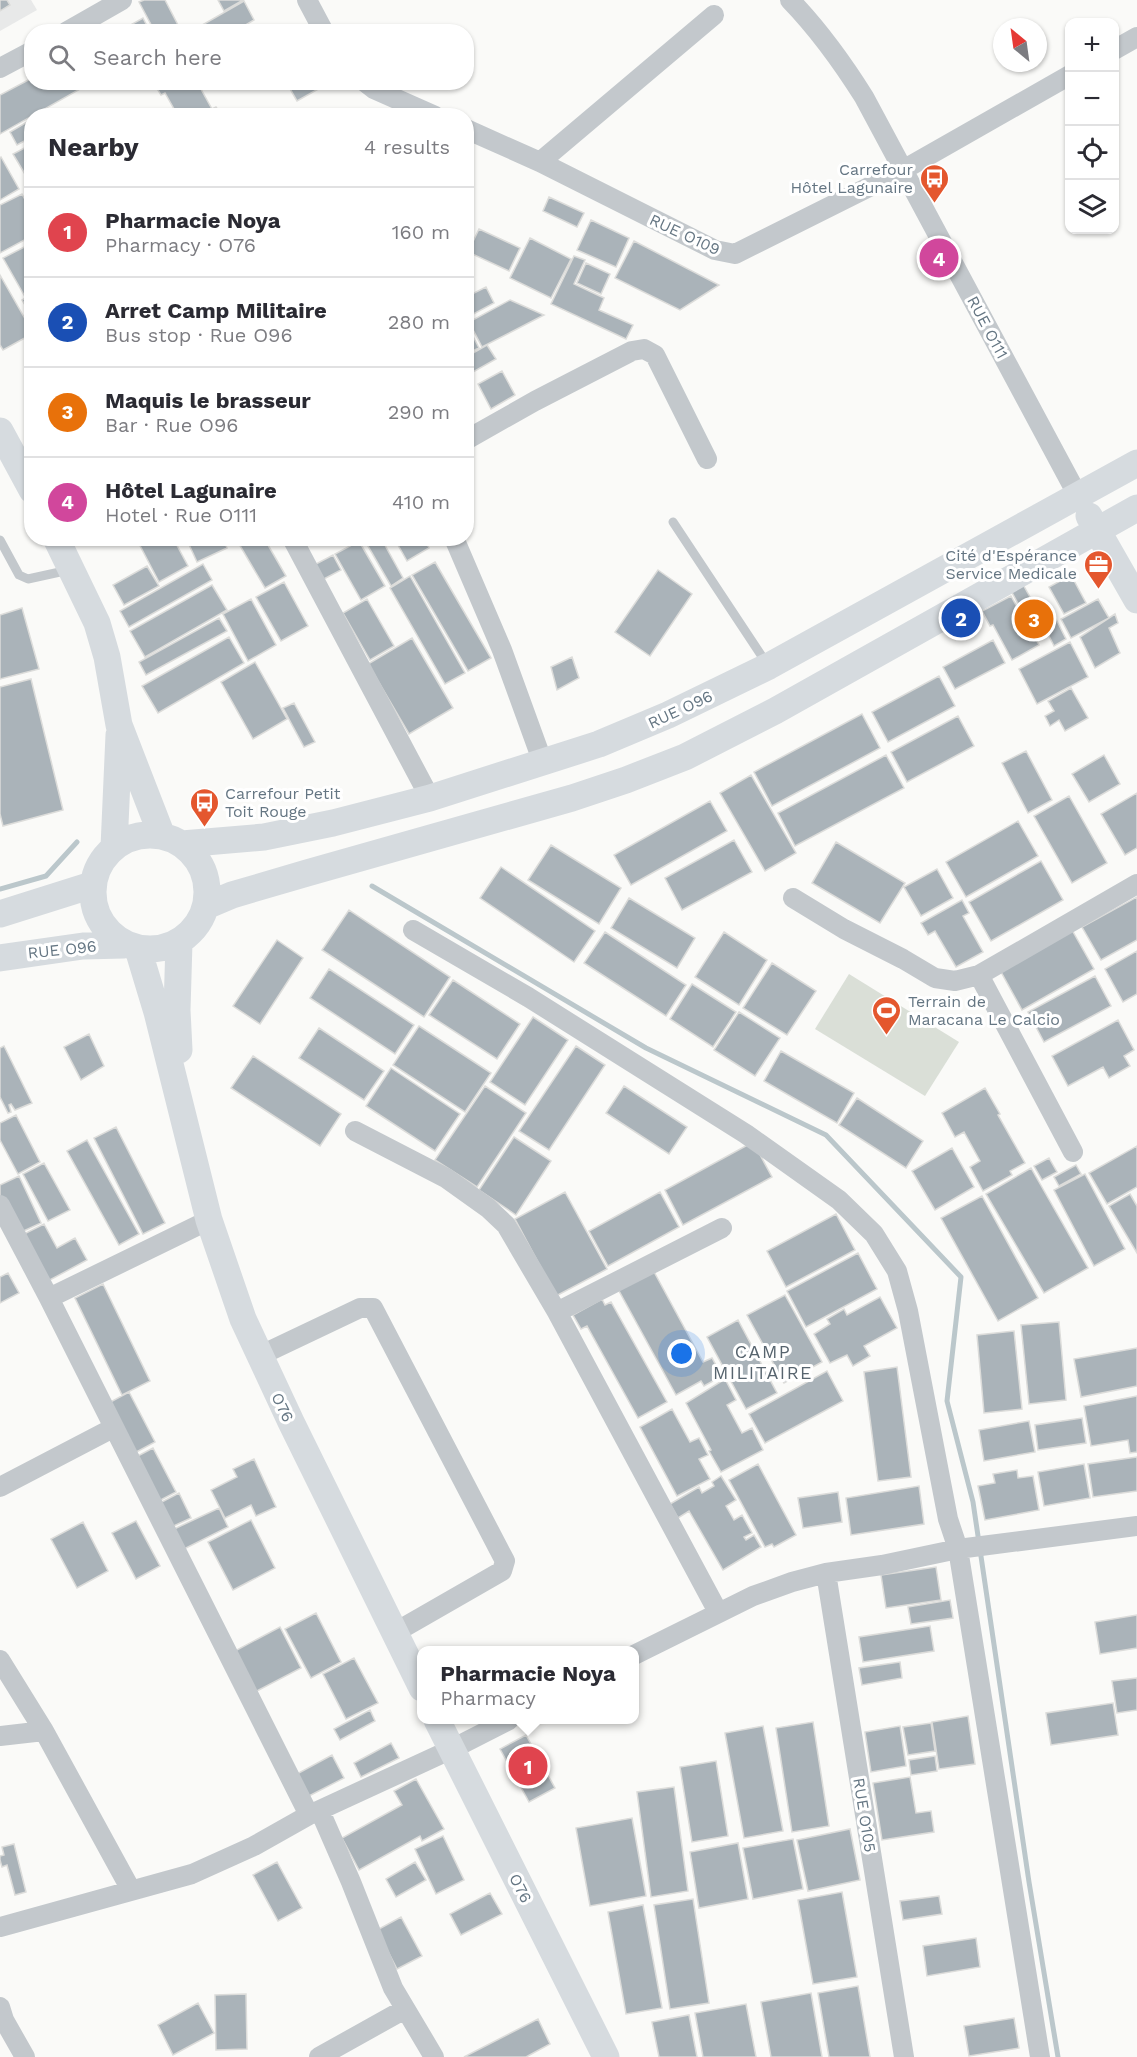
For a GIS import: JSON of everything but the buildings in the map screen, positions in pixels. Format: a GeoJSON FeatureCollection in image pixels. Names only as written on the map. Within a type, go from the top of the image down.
{"type":"FeatureCollection","features":[{"type":"Feature","properties":{"kind":"main road"},"geometry":{"type":"LineString","coordinates":[[0,431],[24,461]]}},
{"type":"Feature","properties":{"kind":"main road","name":"RUE O96"},"geometry":{"type":"LineString","coordinates":[[172,840],[276,835],[333,824],[430,798],[599,744],[668,715],[768,666],[1137,463]]}},
{"type":"Feature","properties":{"kind":"main road","name":"RUE O111"},"geometry":{"type":"LineString","coordinates":[[1078,496],[1137,600]]}},
{"type":"Feature","properties":{"kind":"main road"},"geometry":{"type":"LineString","coordinates":[[206,906],[232,895],[296,876],[572,798],[627,780],[685,757],[775,711],[1137,508]]}},
{"type":"Feature","properties":{"kind":"main road"},"geometry":{"type":"LineString","coordinates":[[60,546],[97,623],[107,657],[119,725],[114,847]]}},
{"type":"Feature","properties":{"kind":"main road"},"geometry":{"type":"LineString","coordinates":[[119,725],[172,840]]}},
{"type":"Feature","properties":{"kind":"main road"},"geometry":{"type":"LineString","coordinates":[[137,836],[172,840],[193,854],[201,865],[206,879],[206,906],[191,932],[179,942],[166,948],[152,950],[131,947],[112,937],[103,926],[92,900],[92,885],[96,871],[114,847],[137,836]]}},
{"type":"Feature","properties":{"kind":"main road"},"geometry":{"type":"LineString","coordinates":[[0,914],[92,885]]}},
{"type":"Feature","properties":{"kind":"main road"},"geometry":{"type":"LineString","coordinates":[[179,942],[177,1010],[183,1112]]}},
{"type":"Feature","properties":{"kind":"main road","name":"RUE O96"},"geometry":{"type":"LineString","coordinates":[[0,958],[83,946],[131,947]]}},
{"type":"Feature","properties":{"kind":"main road"},"geometry":{"type":"LineString","coordinates":[[131,947],[158,1012],[183,1112]]}},
{"type":"Feature","properties":{"kind":"main road","name":"O76"},"geometry":{"type":"LineString","coordinates":[[183,1112],[209,1220],[243,1319],[417,1678]]}},
{"type":"Feature","properties":{"kind":"main road","name":"O76"},"geometry":{"type":"LineString","coordinates":[[440,1724],[606,2057]]}},
{"type":"Feature","properties":{"kind":"street"},"geometry":{"type":"LineString","coordinates":[[80,24],[122,0]]}},
{"type":"Feature","properties":{"kind":"street"},"geometry":{"type":"LineString","coordinates":[[308,0],[320,24]]}},
{"type":"Feature","properties":{"kind":"street","name":"RUE O111"},"geometry":{"type":"LineString","coordinates":[[790,0],[817,28],[842,61],[864,97],[1078,496]]}},
{"type":"Feature","properties":{"kind":"street"},"geometry":{"type":"LineString","coordinates":[[540,162],[714,15]]}},
{"type":"Feature","properties":{"kind":"street"},"geometry":{"type":"LineString","coordinates":[[1119,47],[1137,37]]}},
{"type":"Feature","properties":{"kind":"street"},"geometry":{"type":"LineString","coordinates":[[0,68],[24,55]]}},
{"type":"Feature","properties":{"kind":"street","name":"RUE O109"},"geometry":{"type":"LineString","coordinates":[[474,133],[540,162],[715,250],[735,254],[903,170],[1065,78]]}},
{"type":"Feature","properties":{"kind":"street"},"geometry":{"type":"LineString","coordinates":[[376,90],[417,108]]}},
{"type":"Feature","properties":{"kind":"street"},"geometry":{"type":"LineString","coordinates":[[474,435],[632,351],[644,349],[656,355],[707,459]]}},
{"type":"Feature","properties":{"kind":"street"},"geometry":{"type":"LineString","coordinates":[[296,546],[430,798]]}},
{"type":"Feature","properties":{"kind":"street"},"geometry":{"type":"LineString","coordinates":[[457,546],[502,650],[543,763]]}},
{"type":"Feature","properties":{"kind":"street"},"geometry":{"type":"LineString","coordinates":[[793,898],[844,929],[935,978],[955,981],[979,975],[1137,885]]}},
{"type":"Feature","properties":{"kind":"street"},"geometry":{"type":"LineString","coordinates":[[413,930],[528,997],[746,1134],[839,1200],[874,1234],[897,1272],[908,1311],[948,1519],[958,1549],[1040,2057]]}},
{"type":"Feature","properties":{"kind":"street"},"geometry":{"type":"LineString","coordinates":[[979,975],[1073,1152]]}},
{"type":"Feature","properties":{"kind":"street"},"geometry":{"type":"LineString","coordinates":[[356,1131],[446,1178],[488,1208],[506,1225],[557,1312],[718,1612]]}},
{"type":"Feature","properties":{"kind":"street"},"geometry":{"type":"LineString","coordinates":[[0,1205],[50,1298],[113,1428],[351,1882],[393,1988],[434,2057]]}},
{"type":"Feature","properties":{"kind":"street"},"geometry":{"type":"LineString","coordinates":[[50,1298],[209,1220]]}},
{"type":"Feature","properties":{"kind":"street"},"geometry":{"type":"LineString","coordinates":[[557,1312],[722,1228]]}},
{"type":"Feature","properties":{"kind":"street"},"geometry":{"type":"LineString","coordinates":[[259,1356],[360,1308],[373,1308],[505,1561],[502,1571],[394,1633]]}},
{"type":"Feature","properties":{"kind":"street"},"geometry":{"type":"LineString","coordinates":[[0,1487],[113,1428]]}},
{"type":"Feature","properties":{"kind":"street"},"geometry":{"type":"LineString","coordinates":[[639,1652],[753,1596],[826,1573],[882,1565],[958,1549],[1137,1526]]}},
{"type":"Feature","properties":{"kind":"street","name":"RUE O105"},"geometry":{"type":"LineString","coordinates":[[826,1573],[904,2057]]}},
{"type":"Feature","properties":{"kind":"street"},"geometry":{"type":"LineString","coordinates":[[0,1660],[44,1731],[131,1890]]}},
{"type":"Feature","properties":{"kind":"street"},"geometry":{"type":"LineString","coordinates":[[0,1927],[192,1874],[255,1846],[315,1813],[452,1749],[500,1724]]}},
{"type":"Feature","properties":{"kind":"street"},"geometry":{"type":"LineString","coordinates":[[0,1736],[44,1731]]}},
{"type":"Feature","properties":{"kind":"street"},"geometry":{"type":"LineString","coordinates":[[0,2007],[4,2020],[25,2057]]}},
{"type":"Feature","properties":{"kind":"street"},"geometry":{"type":"LineString","coordinates":[[319,2057],[405,2009]]}},
{"type":"Feature","properties":{"kind":"lane"},"geometry":{"type":"LineString","coordinates":[[673,522],[768,666]]}},
{"type":"Feature","properties":{"kind":"lane"},"geometry":{"type":"LineString","coordinates":[[0,540],[20,575],[28,579],[71,569]]}},
{"type":"Feature","properties":{"kind":"shaded area"},"geometry":{"type":"Polygon","coordinates":[[[0,0],[31,0],[37,10],[0,31],[0,0]]]}},
{"type":"Feature","properties":{"kind":"shaded area","name":"Terrain de Maracana Le Calcio"},"geometry":{"type":"Polygon","coordinates":[[[849,974],[959,1042],[925,1096],[815,1029],[849,974]]]}},
{"type":"Feature","properties":{"kind":"waterway"},"geometry":{"type":"LineString","coordinates":[[0,889],[46,876],[77,842]]}},
{"type":"Feature","properties":{"kind":"waterway"},"geometry":{"type":"LineString","coordinates":[[372,886],[646,1048],[826,1135],[961,1277],[947,1401],[973,1502],[1029,1882],[1058,2057]]}},
{"type":"Feature","properties":{"kind":"place","name":"Carrefour Hôtel Lagunaire"},"geometry":{"type":"Point","coordinates":[934,204]}},
{"type":"Feature","properties":{"kind":"place","name":"Hôtel Lagunaire"},"geometry":{"type":"Point","coordinates":[939,258]}},
{"type":"Feature","properties":{"kind":"place","name":"Cité d'Espérance Service Medicale"},"geometry":{"type":"Point","coordinates":[1098,590]}},
{"type":"Feature","properties":{"kind":"place","name":"Arret Camp Militaire"},"geometry":{"type":"Point","coordinates":[961,618]}},
{"type":"Feature","properties":{"kind":"place","name":"Maquis le brasseur"},"geometry":{"type":"Point","coordinates":[1034,619]}},
{"type":"Feature","properties":{"kind":"place","name":"Carrefour Petit Toit Rouge"},"geometry":{"type":"Point","coordinates":[204,828]}},
{"type":"Feature","properties":{"kind":"place","name":"Terrain de Maracana Le Calcio"},"geometry":{"type":"Point","coordinates":[887,1036]}},
{"type":"Feature","properties":{"kind":"place","name":"Pharmacie Noya"},"geometry":{"type":"Point","coordinates":[528,1766]}},
{"type":"Feature","properties":{"kind":"district","name":"CAMP MILITAIRE"},"geometry":{"type":"Point","coordinates":[763,1362]}}]}
